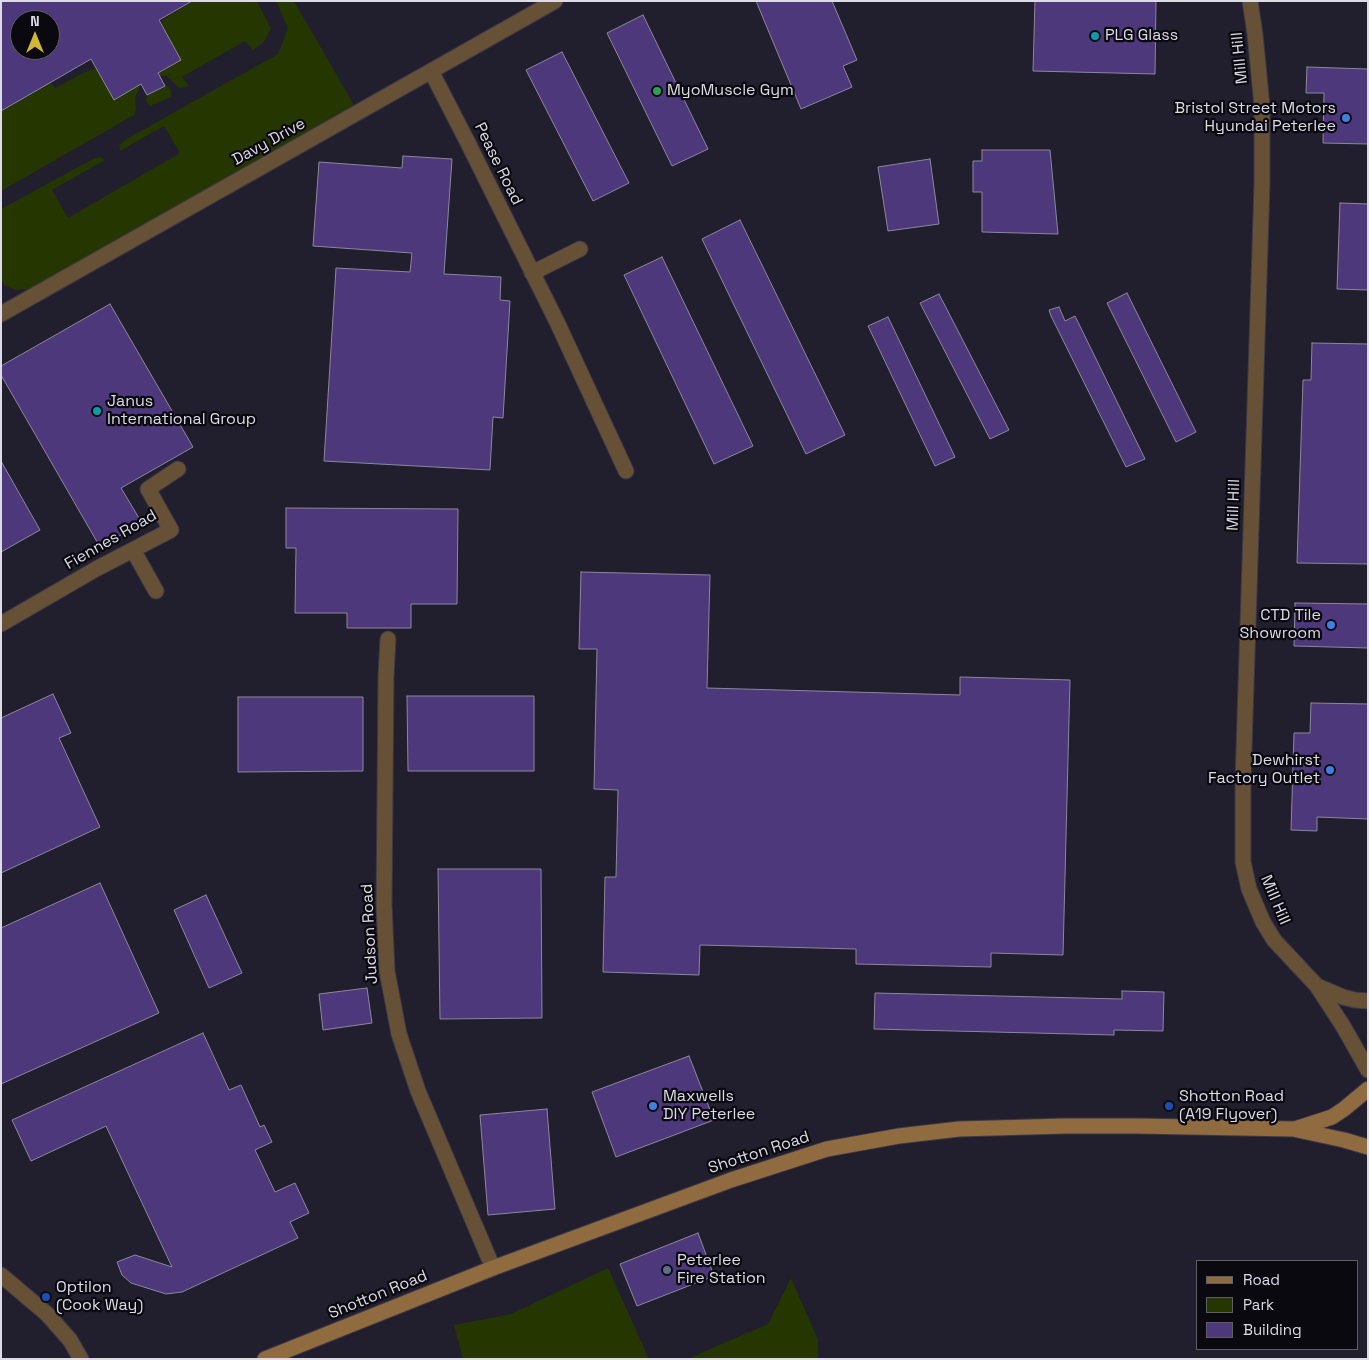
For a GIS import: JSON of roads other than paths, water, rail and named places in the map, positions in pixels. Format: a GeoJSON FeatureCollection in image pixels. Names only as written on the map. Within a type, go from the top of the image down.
{"type":"FeatureCollection","features":[{"type":"Feature","properties":{"kind":"street","name":"Davy Drive"},"geometry":{"type":"LineString","coordinates":[[1,314],[555,1]]}},
{"type":"Feature","properties":{"kind":"street","name":"Mill Hill"},"geometry":{"type":"LineString","coordinates":[[1250,1],[1256,34],[1262,106],[1262,175],[1242,780],[1243,862],[1249,889],[1263,922],[1274,940],[1317,986],[1368,1070]]}},
{"type":"Feature","properties":{"kind":"street","name":"Pease Road"},"geometry":{"type":"LineString","coordinates":[[431,71],[557,322],[626,471]]}},
{"type":"Feature","properties":{"kind":"street"},"geometry":{"type":"LineString","coordinates":[[532,273],[580,249]]}},
{"type":"Feature","properties":{"kind":"street","name":"Fiennes Road"},"geometry":{"type":"LineString","coordinates":[[1,624],[96,569],[171,530],[148,489],[178,469]]}},
{"type":"Feature","properties":{"kind":"street"},"geometry":{"type":"LineString","coordinates":[[133,550],[156,590]]}},
{"type":"Feature","properties":{"kind":"street","name":"Judson Road"},"geometry":{"type":"LineString","coordinates":[[388,639],[384,905],[387,971],[400,1034],[418,1091],[493,1268]]}},
{"type":"Feature","properties":{"kind":"street","name":"Mill Hill"},"geometry":{"type":"LineString","coordinates":[[1317,986],[1343,997],[1355,1000],[1368,1000]]}},
{"type":"Feature","properties":{"kind":"street","name":"Shotton Road"},"geometry":{"type":"LineString","coordinates":[[1293,1129],[1332,1117],[1368,1088]]}},
{"type":"Feature","properties":{"kind":"street","name":"Shotton Road"},"geometry":{"type":"LineString","coordinates":[[265,1359],[493,1268],[753,1173],[827,1149],[899,1136],[959,1129],[1065,1126],[1293,1129],[1368,1147]]}},
{"type":"Feature","properties":{"kind":"street"},"geometry":{"type":"LineString","coordinates":[[1,1275],[47,1314],[70,1340],[81,1359]]}},
{"type":"Feature","properties":{"kind":"place","name":"PLG Glass"},"geometry":{"type":"Point","coordinates":[1095,36]}},
{"type":"Feature","properties":{"kind":"place","name":"MyoMuscle Gym"},"geometry":{"type":"Point","coordinates":[657,91]}},
{"type":"Feature","properties":{"kind":"place","name":"Bristol Street Motors Hyundai Peterlee"},"geometry":{"type":"Point","coordinates":[1346,118]}},
{"type":"Feature","properties":{"kind":"place","name":"Janus International Group"},"geometry":{"type":"Point","coordinates":[97,411]}},
{"type":"Feature","properties":{"kind":"place","name":"CTD Tile Showroom"},"geometry":{"type":"Point","coordinates":[1331,625]}},
{"type":"Feature","properties":{"kind":"place","name":"Dewhirst Factory Outlet"},"geometry":{"type":"Point","coordinates":[1330,770]}},
{"type":"Feature","properties":{"kind":"place","name":"Maxwells DIY Peterlee"},"geometry":{"type":"Point","coordinates":[653,1106]}},
{"type":"Feature","properties":{"kind":"place","name":"Shotton Road (A19 Flyover)"},"geometry":{"type":"Point","coordinates":[1169,1106]}},
{"type":"Feature","properties":{"kind":"place","name":"Peterlee Fire Station"},"geometry":{"type":"Point","coordinates":[667,1270]}},
{"type":"Feature","properties":{"kind":"place","name":"Optilon (Cook Way)"},"geometry":{"type":"Point","coordinates":[46,1297]}}]}
